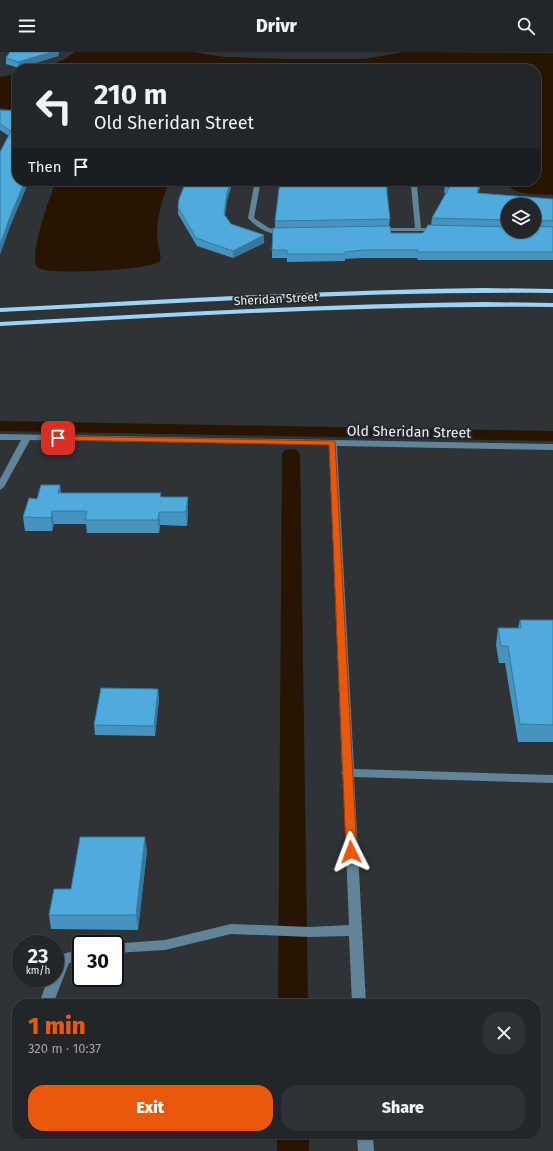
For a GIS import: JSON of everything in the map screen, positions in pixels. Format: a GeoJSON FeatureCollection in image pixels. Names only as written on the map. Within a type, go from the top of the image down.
{"type":"FeatureCollection","features":[{"type":"Feature","properties":{"kind":"main road","name":"Sheridan Street"},"geometry":{"type":"LineString","coordinates":[[0,310],[340,293],[494,290],[553,291]]}},
{"type":"Feature","properties":{"kind":"main road","name":"Sheridan Street"},"geometry":{"type":"LineString","coordinates":[[0,324],[338,307],[493,304],[553,305]]}},
{"type":"Feature","properties":{"kind":"street"},"geometry":{"type":"LineString","coordinates":[[257,186],[251,218],[262,229],[278,233],[294,233]]}},
{"type":"Feature","properties":{"kind":"street"},"geometry":{"type":"LineString","coordinates":[[414,186],[418,230]]}},
{"type":"Feature","properties":{"kind":"street"},"geometry":{"type":"LineString","coordinates":[[372,231],[448,230]]}},
{"type":"Feature","properties":{"kind":"street","name":"Old Sheridan Street"},"geometry":{"type":"LineString","coordinates":[[0,437],[553,447]]}},
{"type":"Feature","properties":{"kind":"street"},"geometry":{"type":"LineString","coordinates":[[0,487],[27,437]]}},
{"type":"Feature","properties":{"kind":"street"},"geometry":{"type":"LineString","coordinates":[[332,443],[359,999]]}},
{"type":"Feature","properties":{"kind":"street"},"geometry":{"type":"LineString","coordinates":[[348,773],[553,779]]}},
{"type":"Feature","properties":{"kind":"street"},"geometry":{"type":"LineString","coordinates":[[124,947],[165,945],[232,929],[310,932],[355,930]]}},
{"type":"Feature","properties":{"kind":"street"},"geometry":{"type":"LineString","coordinates":[[48,999],[52,987]]}},
{"type":"Feature","properties":{"kind":"street"},"geometry":{"type":"LineString","coordinates":[[365,1139],[366,1151]]}},
{"type":"Feature","properties":{"kind":"shaded area"},"geometry":{"type":"Polygon","coordinates":[[[75,52],[193,52],[225,57],[287,59],[364,59],[404,52],[553,53],[553,195],[526,194],[514,190],[509,186],[541,186],[541,64],[54,64],[65,59],[75,52]]]}},
{"type":"Feature","properties":{"kind":"shaded area"},"geometry":{"type":"Polygon","coordinates":[[[12,75],[12,109],[0,108],[0,77],[12,75]]]}},
{"type":"Feature","properties":{"kind":"shaded area"},"geometry":{"type":"Polygon","coordinates":[[[54,186],[168,186],[162,201],[158,222],[157,236],[160,261],[141,267],[69,272],[44,270],[37,267],[35,260],[36,250],[45,212],[54,186]]]}},
{"type":"Feature","properties":{"kind":"building"},"geometry":{"type":"Polygon","coordinates":[[[10,52],[52,52],[18,62],[6,58],[10,52]]]}},
{"type":"Feature","properties":{"kind":"building"},"geometry":{"type":"Polygon","coordinates":[[[0,110],[12,111],[12,186],[23,186],[0,245],[0,152],[11,131],[0,124],[0,110]]]}},
{"type":"Feature","properties":{"kind":"building"},"geometry":{"type":"Polygon","coordinates":[[[184,186],[229,186],[224,214],[231,224],[264,235],[233,251],[196,238],[178,207],[179,199],[184,186]]]}},
{"type":"Feature","properties":{"kind":"building"},"geometry":{"type":"Polygon","coordinates":[[[279,186],[387,186],[390,219],[275,221],[279,186]]]}},
{"type":"Feature","properties":{"kind":"building"},"geometry":{"type":"Polygon","coordinates":[[[450,186],[479,186],[477,193],[540,198],[501,198],[501,220],[432,218],[450,186]]]}},
{"type":"Feature","properties":{"kind":"building"},"geometry":{"type":"Polygon","coordinates":[[[541,198],[553,199],[553,221],[541,220],[541,198]]]}},
{"type":"Feature","properties":{"kind":"building"},"geometry":{"type":"Polygon","coordinates":[[[428,225],[501,227],[501,238],[541,238],[541,226],[553,227],[553,252],[418,252],[418,250],[363,250],[345,252],[345,254],[287,254],[287,250],[272,250],[273,228],[390,226],[391,233],[423,233],[428,225]]]}},
{"type":"Feature","properties":{"kind":"building"},"geometry":{"type":"Polygon","coordinates":[[[41,485],[60,485],[58,493],[161,493],[160,497],[188,497],[186,512],[159,512],[158,520],[85,520],[87,511],[52,511],[51,518],[23,517],[29,498],[37,499],[41,485]]]}},
{"type":"Feature","properties":{"kind":"building"},"geometry":{"type":"Polygon","coordinates":[[[520,620],[553,620],[553,725],[520,724],[508,646],[501,646],[498,628],[521,628],[520,620]]]}},
{"type":"Feature","properties":{"kind":"building"},"geometry":{"type":"Polygon","coordinates":[[[101,688],[158,689],[154,726],[94,725],[101,688]]]}},
{"type":"Feature","properties":{"kind":"building"},"geometry":{"type":"Polygon","coordinates":[[[80,837],[145,837],[136,915],[49,915],[54,889],[71,889],[80,837]]]}},
{"type":"Feature","properties":{"kind":"waterway"},"geometry":{"type":"LineString","coordinates":[[0,426],[553,436]]}},
{"type":"Feature","properties":{"kind":"waterway"},"geometry":{"type":"LineString","coordinates":[[291,454],[293,999]]}},
{"type":"Feature","properties":{"kind":"waterway"},"geometry":{"type":"LineString","coordinates":[[293,1139],[293,1151]]}},
{"type":"Feature","properties":{"kind":"route"},"geometry":{"type":"LineString","coordinates":[[58,438],[332,443],[351,852]]}}]}
